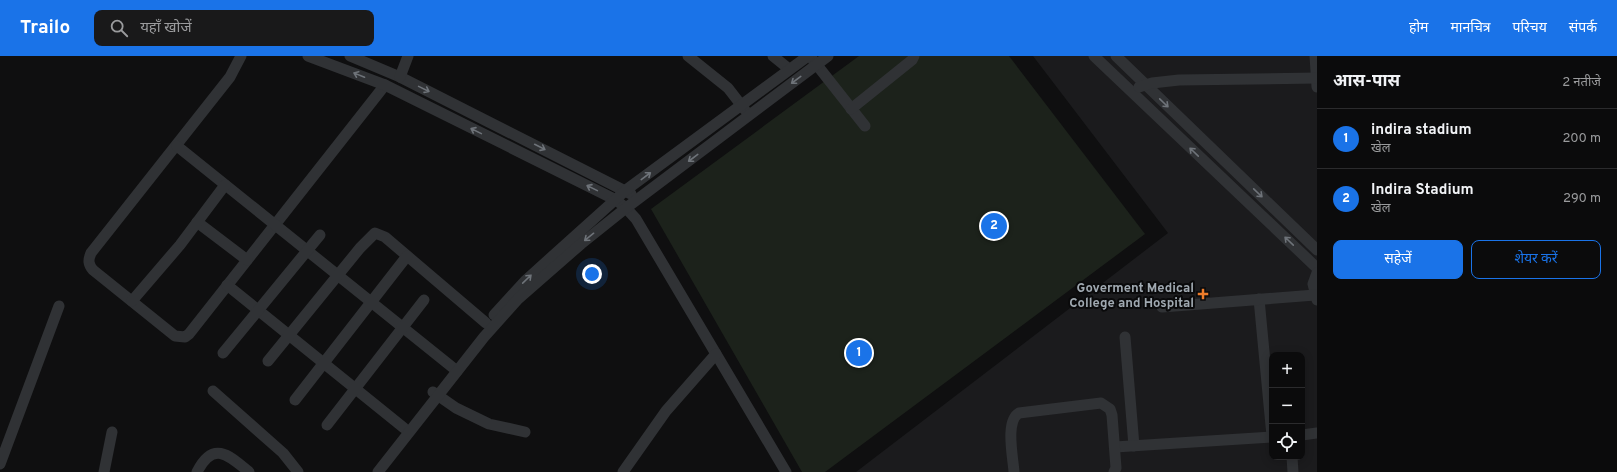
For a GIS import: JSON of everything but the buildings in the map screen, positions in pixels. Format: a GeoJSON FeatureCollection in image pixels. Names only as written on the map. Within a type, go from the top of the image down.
{"type":"FeatureCollection","features":[{"type":"Feature","properties":{"kind":"street"},"geometry":{"type":"LineString","coordinates":[[241,56],[230,77],[91,253],[88,259],[89,265],[93,270],[175,336],[184,337],[189,334],[384,85]]}},
{"type":"Feature","properties":{"kind":"street"},"geometry":{"type":"LineString","coordinates":[[308,56],[384,85],[616,200],[626,208],[636,220],[786,472]]}},
{"type":"Feature","properties":{"kind":"street"},"geometry":{"type":"LineString","coordinates":[[350,56],[400,77],[626,190],[638,199]]}},
{"type":"Feature","properties":{"kind":"street"},"geometry":{"type":"LineString","coordinates":[[400,77],[408,56]]}},
{"type":"Feature","properties":{"kind":"street"},"geometry":{"type":"LineString","coordinates":[[688,56],[728,88],[749,115]]}},
{"type":"Feature","properties":{"kind":"street"},"geometry":{"type":"LineString","coordinates":[[773,56],[789,69]]}},
{"type":"Feature","properties":{"kind":"street"},"geometry":{"type":"LineString","coordinates":[[378,472],[486,323],[526,280],[626,190],[789,69],[812,59],[828,56]]}},
{"type":"Feature","properties":{"kind":"street"},"geometry":{"type":"LineString","coordinates":[[851,109],[912,60],[914,56]]}},
{"type":"Feature","properties":{"kind":"street"},"geometry":{"type":"LineString","coordinates":[[1094,56],[1317,268]]}},
{"type":"Feature","properties":{"kind":"street"},"geometry":{"type":"LineString","coordinates":[[1116,56],[1317,250]]}},
{"type":"Feature","properties":{"kind":"street"},"geometry":{"type":"LineString","coordinates":[[1129,90],[1145,85],[1179,80],[1317,81],[1315,56]]}},
{"type":"Feature","properties":{"kind":"street"},"geometry":{"type":"LineString","coordinates":[[812,59],[865,126]]}},
{"type":"Feature","properties":{"kind":"street"},"geometry":{"type":"LineString","coordinates":[[454,369],[518,299],[576,248],[626,208],[749,115],[812,59]]}},
{"type":"Feature","properties":{"kind":"street"},"geometry":{"type":"LineString","coordinates":[[177,146],[454,369]]}},
{"type":"Feature","properties":{"kind":"street"},"geometry":{"type":"LineString","coordinates":[[132,301],[180,245],[225,185]]}},
{"type":"Feature","properties":{"kind":"street"},"geometry":{"type":"LineString","coordinates":[[197,222],[247,260]]}},
{"type":"Feature","properties":{"kind":"street"},"geometry":{"type":"LineString","coordinates":[[268,361],[337,275],[375,233],[385,237],[486,323]]}},
{"type":"Feature","properties":{"kind":"street"},"geometry":{"type":"LineString","coordinates":[[223,353],[320,235]]}},
{"type":"Feature","properties":{"kind":"street"},"geometry":{"type":"LineString","coordinates":[[295,400],[407,256]]}},
{"type":"Feature","properties":{"kind":"street"},"geometry":{"type":"LineString","coordinates":[[1162,307],[1259,299],[1316,297],[1313,284],[1317,273]]}},
{"type":"Feature","properties":{"kind":"street"},"geometry":{"type":"LineString","coordinates":[[227,285],[404,428]]}},
{"type":"Feature","properties":{"kind":"street"},"geometry":{"type":"LineString","coordinates":[[1259,299],[1271,424]]}},
{"type":"Feature","properties":{"kind":"street"},"geometry":{"type":"LineString","coordinates":[[327,425],[356,390],[424,300]]}},
{"type":"Feature","properties":{"kind":"street"},"geometry":{"type":"LineString","coordinates":[[0,464],[59,306]]}},
{"type":"Feature","properties":{"kind":"street"},"geometry":{"type":"LineString","coordinates":[[1125,337],[1134,446]]}},
{"type":"Feature","properties":{"kind":"street"},"geometry":{"type":"LineString","coordinates":[[623,472],[666,411],[716,354]]}},
{"type":"Feature","properties":{"kind":"street"},"geometry":{"type":"LineString","coordinates":[[213,390],[283,453],[298,472]]}},
{"type":"Feature","properties":{"kind":"street"},"geometry":{"type":"LineString","coordinates":[[370,472],[404,428],[435,394]]}},
{"type":"Feature","properties":{"kind":"street"},"geometry":{"type":"LineString","coordinates":[[435,394],[456,408],[489,424],[525,432]]}},
{"type":"Feature","properties":{"kind":"street"},"geometry":{"type":"LineString","coordinates":[[1014,472],[1012,421],[1014,416],[1019,413],[1101,403],[1106,405],[1112,415],[1115,447],[1114,472]]}},
{"type":"Feature","properties":{"kind":"street"},"geometry":{"type":"LineString","coordinates":[[104,472],[112,432]]}},
{"type":"Feature","properties":{"kind":"street"},"geometry":{"type":"LineString","coordinates":[[1305,435],[1317,433]]}},
{"type":"Feature","properties":{"kind":"street"},"geometry":{"type":"LineString","coordinates":[[1115,447],[1269,436]]}},
{"type":"Feature","properties":{"kind":"street"},"geometry":{"type":"LineString","coordinates":[[197,472],[208,456],[217,453],[226,454],[249,472]]}},
{"type":"Feature","properties":{"kind":"street"},"geometry":{"type":"LineString","coordinates":[[1292,460],[1293,472]]}},
{"type":"Feature","properties":{"kind":"shaded area"},"geometry":{"type":"Polygon","coordinates":[[[859,56],[1009,56],[1145,234],[825,472],[802,472],[651,209],[859,56]]]}},
{"type":"Feature","properties":{"kind":"shaded area","name":"Goverment Medical College and Hospital"},"geometry":{"type":"Polygon","coordinates":[[[1033,56],[1317,56],[1317,472],[856,472],[1168,233],[1033,56]]]}},
{"type":"Feature","properties":{"kind":"place","name":"Indira Stadium"},"geometry":{"type":"Point","coordinates":[994,226]}},
{"type":"Feature","properties":{"kind":"place","name":"Goverment Medical College and Hospital"},"geometry":{"type":"Point","coordinates":[1203,294]}},
{"type":"Feature","properties":{"kind":"place","name":"indira stadium"},"geometry":{"type":"Point","coordinates":[859,353]}}]}
